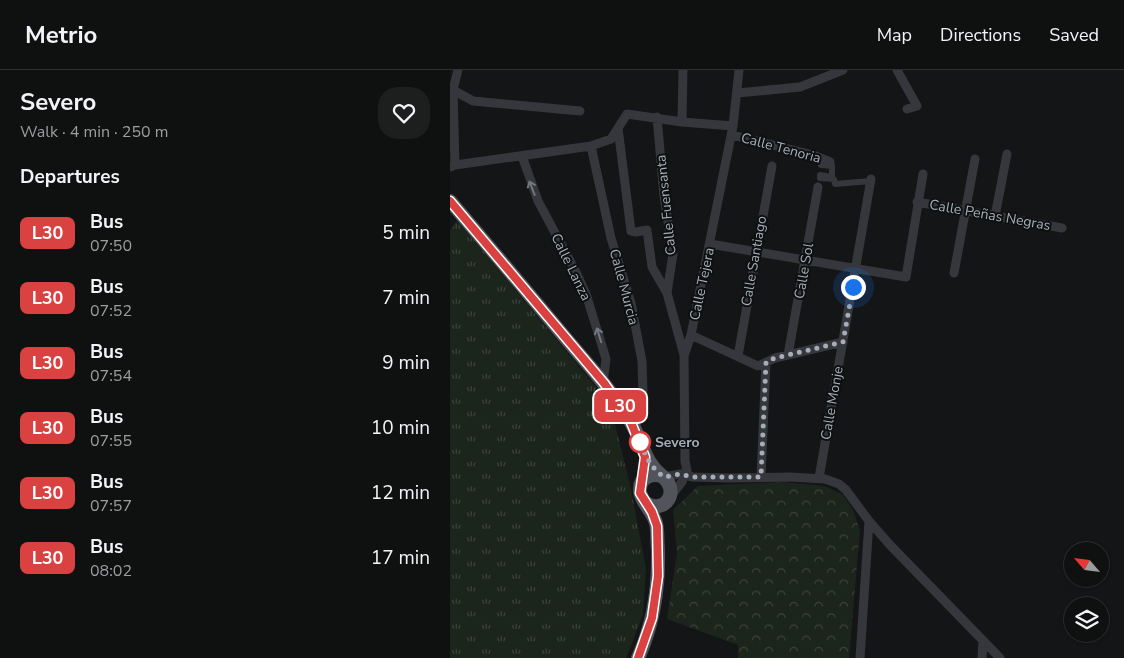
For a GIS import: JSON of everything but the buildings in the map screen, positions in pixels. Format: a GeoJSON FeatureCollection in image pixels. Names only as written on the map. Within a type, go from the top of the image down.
{"type":"FeatureCollection","features":[{"type":"Feature","properties":{"kind":"main road"},"geometry":{"type":"LineString","coordinates":[[450,201],[604,383],[635,430],[645,457],[670,484],[667,500],[660,511],[657,526],[658,576],[656,597],[652,618],[638,658]]}},
{"type":"Feature","properties":{"kind":"main road"},"geometry":{"type":"LineString","coordinates":[[645,457],[640,493],[652,512],[657,526]]}},
{"type":"Feature","properties":{"kind":"main road"},"geometry":{"type":"LineString","coordinates":[[642,482],[651,475],[663,477]]}},
{"type":"Feature","properties":{"kind":"main road"},"geometry":{"type":"LineString","coordinates":[[646,503],[655,506],[667,500]]}},
{"type":"Feature","properties":{"kind":"street"},"geometry":{"type":"LineString","coordinates":[[458,70],[451,90],[452,166],[591,146],[610,139],[618,128]]}},
{"type":"Feature","properties":{"kind":"street"},"geometry":{"type":"LineString","coordinates":[[682,122],[683,70]]}},
{"type":"Feature","properties":{"kind":"street","name":"Calle Tejera"},"geometry":{"type":"LineString","coordinates":[[686,476],[684,356],[691,335],[732,130],[739,70]]}},
{"type":"Feature","properties":{"kind":"street"},"geometry":{"type":"LineString","coordinates":[[737,93],[800,87],[821,74],[843,70]]}},
{"type":"Feature","properties":{"kind":"street"},"geometry":{"type":"LineString","coordinates":[[897,70],[917,106],[907,109]]}},
{"type":"Feature","properties":{"kind":"street"},"geometry":{"type":"LineString","coordinates":[[451,90],[473,101],[580,111]]}},
{"type":"Feature","properties":{"kind":"street","name":"Calle Tenoria"},"geometry":{"type":"LineString","coordinates":[[618,128],[627,114],[657,117],[732,130],[830,162]]}},
{"type":"Feature","properties":{"kind":"street","name":"Calle Fuensanta"},"geometry":{"type":"LineString","coordinates":[[657,117],[664,196],[673,254],[668,293]]}},
{"type":"Feature","properties":{"kind":"street"},"geometry":{"type":"LineString","coordinates":[[618,128],[631,231],[647,230],[652,267],[668,293],[684,356]]}},
{"type":"Feature","properties":{"kind":"street","name":"Calle Murcia"},"geometry":{"type":"LineString","coordinates":[[591,146],[610,238],[631,303],[642,361],[643,394],[635,430]]}},
{"type":"Feature","properties":{"kind":"street"},"geometry":{"type":"LineString","coordinates":[[995,216],[1008,154]]}},
{"type":"Feature","properties":{"kind":"street","name":"Calle Lanza"},"geometry":{"type":"LineString","coordinates":[[522,156],[538,201],[586,294],[606,359],[604,383]]}},
{"type":"Feature","properties":{"kind":"street"},"geometry":{"type":"LineString","coordinates":[[954,273],[975,159]]}},
{"type":"Feature","properties":{"kind":"street"},"geometry":{"type":"LineString","coordinates":[[830,162],[822,162],[821,165],[832,166],[832,177],[820,175],[820,178],[834,179],[835,184],[871,180]]}},
{"type":"Feature","properties":{"kind":"street","name":"Calle Santiago"},"geometry":{"type":"LineString","coordinates":[[738,356],[755,252],[772,166]]}},
{"type":"Feature","properties":{"kind":"street"},"geometry":{"type":"LineString","coordinates":[[710,244],[906,277],[923,174]]}},
{"type":"Feature","properties":{"kind":"street","name":"Calle Monje"},"geometry":{"type":"LineString","coordinates":[[819,478],[871,180]]}},
{"type":"Feature","properties":{"kind":"street","name":"Calle Sol"},"geometry":{"type":"LineString","coordinates":[[788,355],[818,186]]}},
{"type":"Feature","properties":{"kind":"street","name":"Calle Peñas Negras"},"geometry":{"type":"LineString","coordinates":[[917,202],[1062,228]]}},
{"type":"Feature","properties":{"kind":"street"},"geometry":{"type":"LineString","coordinates":[[691,335],[758,366],[788,355],[843,342]]}},
{"type":"Feature","properties":{"kind":"street"},"geometry":{"type":"LineString","coordinates":[[761,477],[766,362]]}},
{"type":"Feature","properties":{"kind":"street"},"geometry":{"type":"LineString","coordinates":[[663,477],[680,474],[686,476],[729,478],[819,478],[843,486],[869,521],[1000,658]]}},
{"type":"Feature","properties":{"kind":"street"},"geometry":{"type":"LineString","coordinates":[[667,500],[686,476]]}},
{"type":"Feature","properties":{"kind":"street"},"geometry":{"type":"LineString","coordinates":[[860,658],[869,521]]}},
{"type":"Feature","properties":{"kind":"street"},"geometry":{"type":"LineString","coordinates":[[982,658],[983,641]]}},
{"type":"Feature","properties":{"kind":"green space"},"geometry":{"type":"Polygon","coordinates":[[[457,220],[610,404],[631,489],[646,569],[643,615],[626,658],[450,658],[450,231],[457,220]]]}},
{"type":"Feature","properties":{"kind":"green space"},"geometry":{"type":"Polygon","coordinates":[[[780,482],[825,486],[843,495],[853,510],[860,530],[849,658],[738,658],[738,645],[667,619],[677,553],[673,510],[698,486],[780,482]]]}},
{"type":"Feature","properties":{"kind":"bus line","name":"L30"},"geometry":{"type":"LineString","coordinates":[[450,201],[604,383],[630,420],[639,439],[645,457],[640,493],[652,512],[657,526],[658,576],[652,618],[638,658]]}},
{"type":"Feature","properties":{"kind":"place","name":"Severo"},"geometry":{"type":"Point","coordinates":[640,442]}},
{"type":"Feature","properties":{"kind":"route"},"geometry":{"type":"LineString","coordinates":[[640,442],[639,439],[642,447],[645,457],[664,477],[680,474],[693,477],[761,477],[766,362],[775,358],[843,342],[853,287]]}}]}
